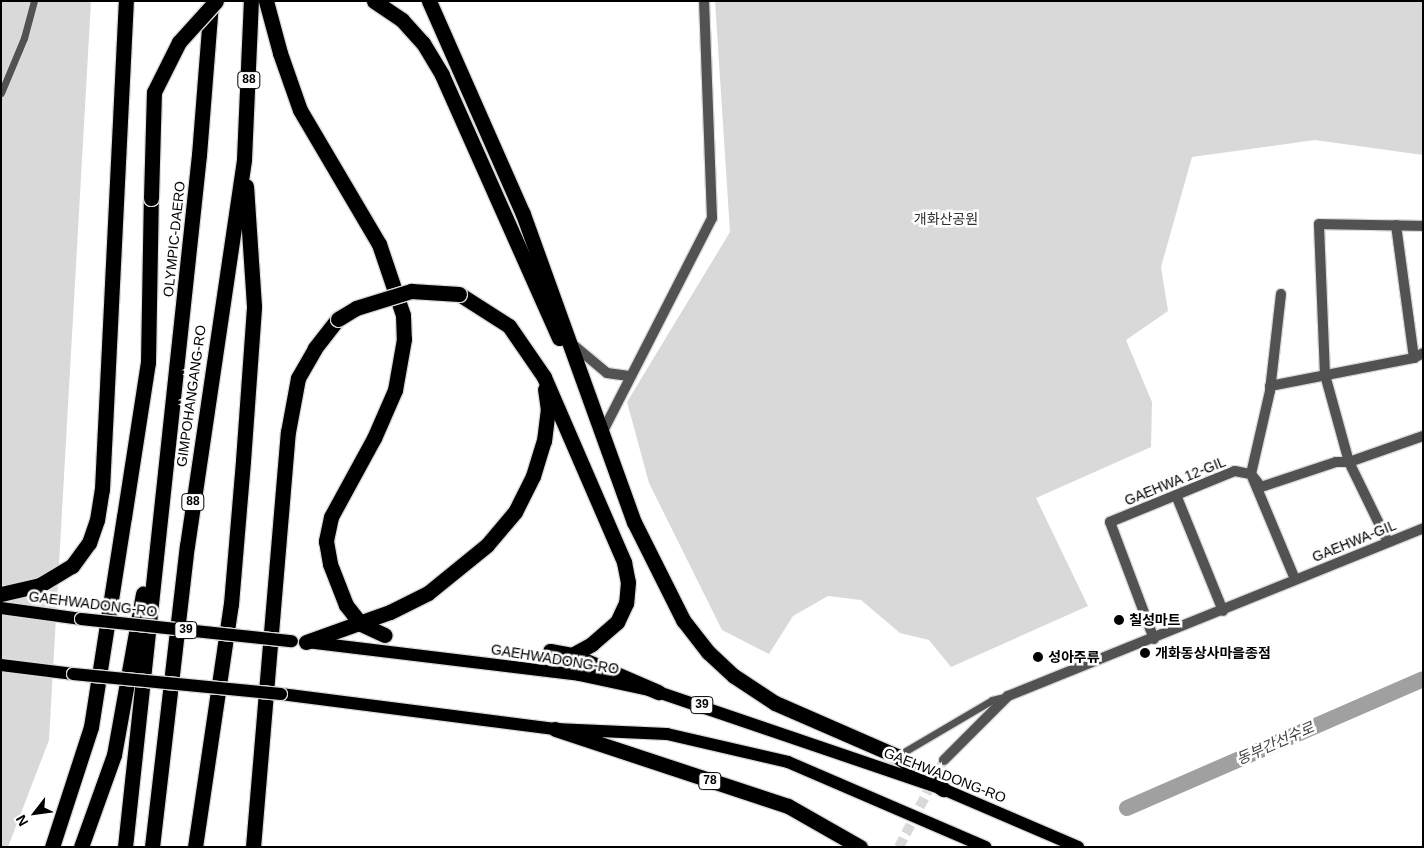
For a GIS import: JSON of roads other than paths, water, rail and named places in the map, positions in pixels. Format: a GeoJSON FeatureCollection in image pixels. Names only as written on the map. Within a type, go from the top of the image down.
{"type":"FeatureCollection","features":[{"type":"Feature","properties":{"kind":"highway"},"geometry":{"type":"LineString","coordinates":[[1,594],[40,585],[72,566],[89,543],[97,520],[102,489],[126,1]]}},
{"type":"Feature","properties":{"kind":"highway","name":"OLYMPIC-DAERO"},"geometry":{"type":"LineString","coordinates":[[165,479],[199,155],[211,1]]}},
{"type":"Feature","properties":{"kind":"highway"},"geometry":{"type":"LineString","coordinates":[[52,847],[91,727],[148,362],[154,92],[179,42],[216,1]]}},
{"type":"Feature","properties":{"kind":"highway","name":"88"},"geometry":{"type":"LineString","coordinates":[[244,159],[251,1]]}},
{"type":"Feature","properties":{"kind":"highway"},"geometry":{"type":"LineString","coordinates":[[266,1],[280,54],[300,110],[379,244],[402,315],[404,339],[395,390],[374,438],[332,517],[326,541],[337,585],[361,624],[385,634]]}},
{"type":"Feature","properties":{"kind":"highway"},"geometry":{"type":"LineString","coordinates":[[374,1],[402,20],[422,44],[442,75],[474,144],[550,322],[580,377]]}},
{"type":"Feature","properties":{"kind":"highway"},"geometry":{"type":"LineString","coordinates":[[429,1],[524,214],[580,377],[634,522],[683,620],[708,652],[734,676],[775,703],[897,756],[944,789]]}},
{"type":"Feature","properties":{"kind":"highway"},"geometry":{"type":"LineString","coordinates":[[195,845],[230,604],[245,442],[254,306],[244,159]]}},
{"type":"Feature","properties":{"kind":"highway","name":"GIMPOHANGANG-RO"},"geometry":{"type":"LineString","coordinates":[[152,847],[188,537],[244,159]]}},
{"type":"Feature","properties":{"kind":"highway"},"geometry":{"type":"LineString","coordinates":[[253,847],[288,432],[298,378],[315,348],[338,318],[356,308],[412,291],[459,294],[509,326],[544,377],[624,562],[628,582],[626,603],[617,622],[592,644],[572,655]]}},
{"type":"Feature","properties":{"kind":"highway"},"geometry":{"type":"LineString","coordinates":[[299,642],[361,624],[428,593],[487,545],[515,512],[533,476],[544,441],[548,410],[544,377]]}},
{"type":"Feature","properties":{"kind":"highway","name":"88"},"geometry":{"type":"LineString","coordinates":[[81,847],[114,755],[165,479]]}},
{"type":"Feature","properties":{"kind":"highway","name":"GIMPOHANGANG-RO"},"geometry":{"type":"LineString","coordinates":[[124,847],[165,479]]}},
{"type":"Feature","properties":{"kind":"highway"},"geometry":{"type":"LineString","coordinates":[[550,652],[572,655],[658,692]]}},
{"type":"Feature","properties":{"kind":"highway","name":"78"},"geometry":{"type":"LineString","coordinates":[[554,728],[788,806],[860,847]]}},
{"type":"Feature","properties":{"kind":"main road","name":"GAEHWADONG-RO"},"geometry":{"type":"LineString","coordinates":[[1,608],[81,619],[299,642],[579,675],[658,692],[944,789],[1078,847]]}},
{"type":"Feature","properties":{"kind":"main road"},"geometry":{"type":"LineString","coordinates":[[1,665],[282,694],[554,728],[667,734],[788,762],[985,847]]}},
{"type":"Feature","properties":{"kind":"street"},"geometry":{"type":"LineString","coordinates":[[601,435],[629,376],[712,218],[704,1]]}},
{"type":"Feature","properties":{"kind":"street"},"geometry":{"type":"LineString","coordinates":[[1388,542],[1350,462],[1351,459],[1325,375],[1319,224],[1423,226]]}},
{"type":"Feature","properties":{"kind":"street"},"geometry":{"type":"LineString","coordinates":[[1270,386],[1419,355],[1396,225]]}},
{"type":"Feature","properties":{"kind":"street"},"geometry":{"type":"LineString","coordinates":[[1282,294],[1270,386],[1250,474],[1295,579]]}},
{"type":"Feature","properties":{"kind":"street"},"geometry":{"type":"LineString","coordinates":[[567,339],[608,373],[629,376]]}},
{"type":"Feature","properties":{"kind":"street"},"geometry":{"type":"LineString","coordinates":[[1250,474],[1262,487],[1336,462],[1350,462],[1423,436]]}},
{"type":"Feature","properties":{"kind":"street","name":"GAEHWA 12-GIL"},"geometry":{"type":"LineString","coordinates":[[1154,639],[1110,522],[1235,471],[1250,474]]}},
{"type":"Feature","properties":{"kind":"street"},"geometry":{"type":"LineString","coordinates":[[1176,495],[1223,611]]}},
{"type":"Feature","properties":{"kind":"street","name":"GAEHWA-GIL"},"geometry":{"type":"LineString","coordinates":[[944,760],[1008,696],[1154,639],[1295,579],[1423,528]]}},
{"type":"Feature","properties":{"kind":"lane"},"geometry":{"type":"LineString","coordinates":[[1,93],[24,38],[34,1]]}},
{"type":"Feature","properties":{"kind":"lane"},"geometry":{"type":"LineString","coordinates":[[897,756],[992,700],[1008,696]]}},
{"type":"Feature","properties":{"kind":"waterway","name":"동부간선수로"},"geometry":{"type":"LineString","coordinates":[[1127,808],[1423,679]]}},
{"type":"Feature","properties":{"kind":"tunnel"},"geometry":{"type":"LineString","coordinates":[[899,847],[944,760]]}},
{"type":"Feature","properties":{"kind":"place","name":"칠성마트"},"geometry":{"type":"Point","coordinates":[1119,620]}},
{"type":"Feature","properties":{"kind":"place","name":"개화동상사마을종점"},"geometry":{"type":"Point","coordinates":[1145,653]}},
{"type":"Feature","properties":{"kind":"place","name":"성아주류"},"geometry":{"type":"Point","coordinates":[1038,657]}},
{"type":"Feature","properties":{"kind":"park label","name":"개화산공원"},"geometry":{"type":"Point","coordinates":[946,219]}}]}
